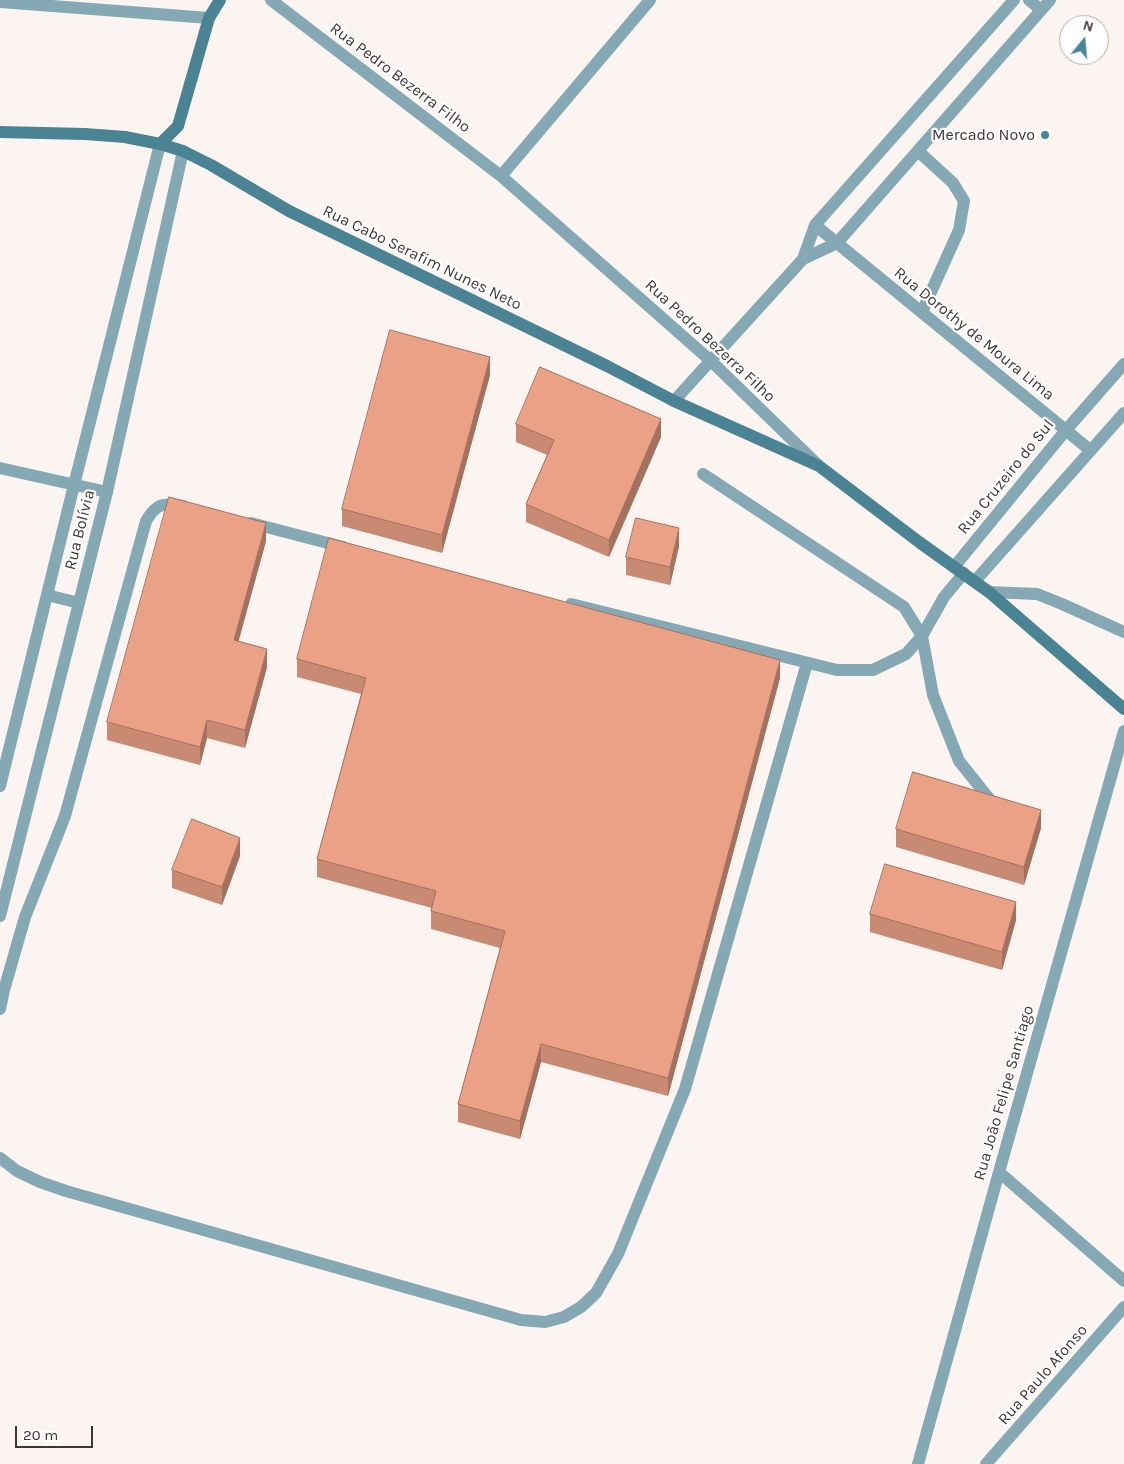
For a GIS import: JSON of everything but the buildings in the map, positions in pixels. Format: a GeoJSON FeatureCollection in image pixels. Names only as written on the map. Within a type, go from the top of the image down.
{"type":"FeatureCollection","features":[{"type":"Feature","properties":{"kind":"main road"},"geometry":{"type":"LineString","coordinates":[[183,150],[178,126],[210,18],[220,0]]}},
{"type":"Feature","properties":{"kind":"main road"},"geometry":{"type":"LineString","coordinates":[[160,144],[178,126]]}},
{"type":"Feature","properties":{"kind":"main road","name":"Rua Cabo Serafim Nunes Neto"},"geometry":{"type":"LineString","coordinates":[[0,132],[125,137],[183,150],[289,211],[607,366],[674,401],[819,466]]}},
{"type":"Feature","properties":{"kind":"main road","name":"Rua Pedro Bezerra Filho"},"geometry":{"type":"LineString","coordinates":[[819,466],[918,542],[989,592],[1124,709]]}},
{"type":"Feature","properties":{"kind":"street","name":"Rua Pedro Bezerra Filho"},"geometry":{"type":"LineString","coordinates":[[271,0],[501,176],[711,361],[819,466]]}},
{"type":"Feature","properties":{"kind":"street"},"geometry":{"type":"LineString","coordinates":[[501,176],[650,0]]}},
{"type":"Feature","properties":{"kind":"street"},"geometry":{"type":"LineString","coordinates":[[803,259],[814,225],[1014,0]]}},
{"type":"Feature","properties":{"kind":"street"},"geometry":{"type":"LineString","coordinates":[[1029,0],[1041,10]]}},
{"type":"Feature","properties":{"kind":"street"},"geometry":{"type":"LineString","coordinates":[[674,401],[803,259],[837,243],[1050,0]]}},
{"type":"Feature","properties":{"kind":"street"},"geometry":{"type":"LineString","coordinates":[[0,2],[210,18]]}},
{"type":"Feature","properties":{"kind":"street","name":"Rua Bolívia"},"geometry":{"type":"LineString","coordinates":[[0,786],[160,144]]}},
{"type":"Feature","properties":{"kind":"street","name":"Rua Bolívia"},"geometry":{"type":"LineString","coordinates":[[0,916],[107,492],[183,150]]}},
{"type":"Feature","properties":{"kind":"street"},"geometry":{"type":"LineString","coordinates":[[918,151],[953,183],[964,201],[959,230],[922,312]]}},
{"type":"Feature","properties":{"kind":"street","name":"Rua Dorothy de Moura Lima"},"geometry":{"type":"LineString","coordinates":[[814,225],[1090,450]]}},
{"type":"Feature","properties":{"kind":"street","name":"Rua Cruzeiro do Sul"},"geometry":{"type":"LineString","coordinates":[[556,600],[837,670],[873,670],[906,654],[922,636],[959,570],[1066,430],[1124,364]]}},
{"type":"Feature","properties":{"kind":"street"},"geometry":{"type":"LineString","coordinates":[[975,581],[1124,413]]}},
{"type":"Feature","properties":{"kind":"street"},"geometry":{"type":"LineString","coordinates":[[0,468],[107,492]]}},
{"type":"Feature","properties":{"kind":"street"},"geometry":{"type":"LineString","coordinates":[[703,474],[904,607],[922,636],[933,695],[960,761],[1002,813]]}},
{"type":"Feature","properties":{"kind":"street"},"geometry":{"type":"LineString","coordinates":[[0,1009],[25,916],[65,816],[146,521],[159,505],[171,504],[190,508]]}},
{"type":"Feature","properties":{"kind":"street"},"geometry":{"type":"LineString","coordinates":[[238,520],[354,549]]}},
{"type":"Feature","properties":{"kind":"street"},"geometry":{"type":"LineString","coordinates":[[989,592],[1037,594],[1124,632]]}},
{"type":"Feature","properties":{"kind":"street"},"geometry":{"type":"LineString","coordinates":[[47,595],[78,603]]}},
{"type":"Feature","properties":{"kind":"street"},"geometry":{"type":"LineString","coordinates":[[0,1158],[17,1171],[66,1191],[521,1320],[545,1322],[564,1317],[581,1307],[596,1293],[618,1254],[685,1089],[807,663]]}},
{"type":"Feature","properties":{"kind":"street","name":"Rua João Felipe Santiago"},"geometry":{"type":"LineString","coordinates":[[918,1464],[1124,731]]}},
{"type":"Feature","properties":{"kind":"street"},"geometry":{"type":"LineString","coordinates":[[999,1172],[1124,1281]]}},
{"type":"Feature","properties":{"kind":"street","name":"Rua Paulo Afonso"},"geometry":{"type":"LineString","coordinates":[[986,1464],[1124,1307]]}},
{"type":"Feature","properties":{"kind":"place","name":"Mercado Novo"},"geometry":{"type":"Point","coordinates":[1045,135]}}]}
